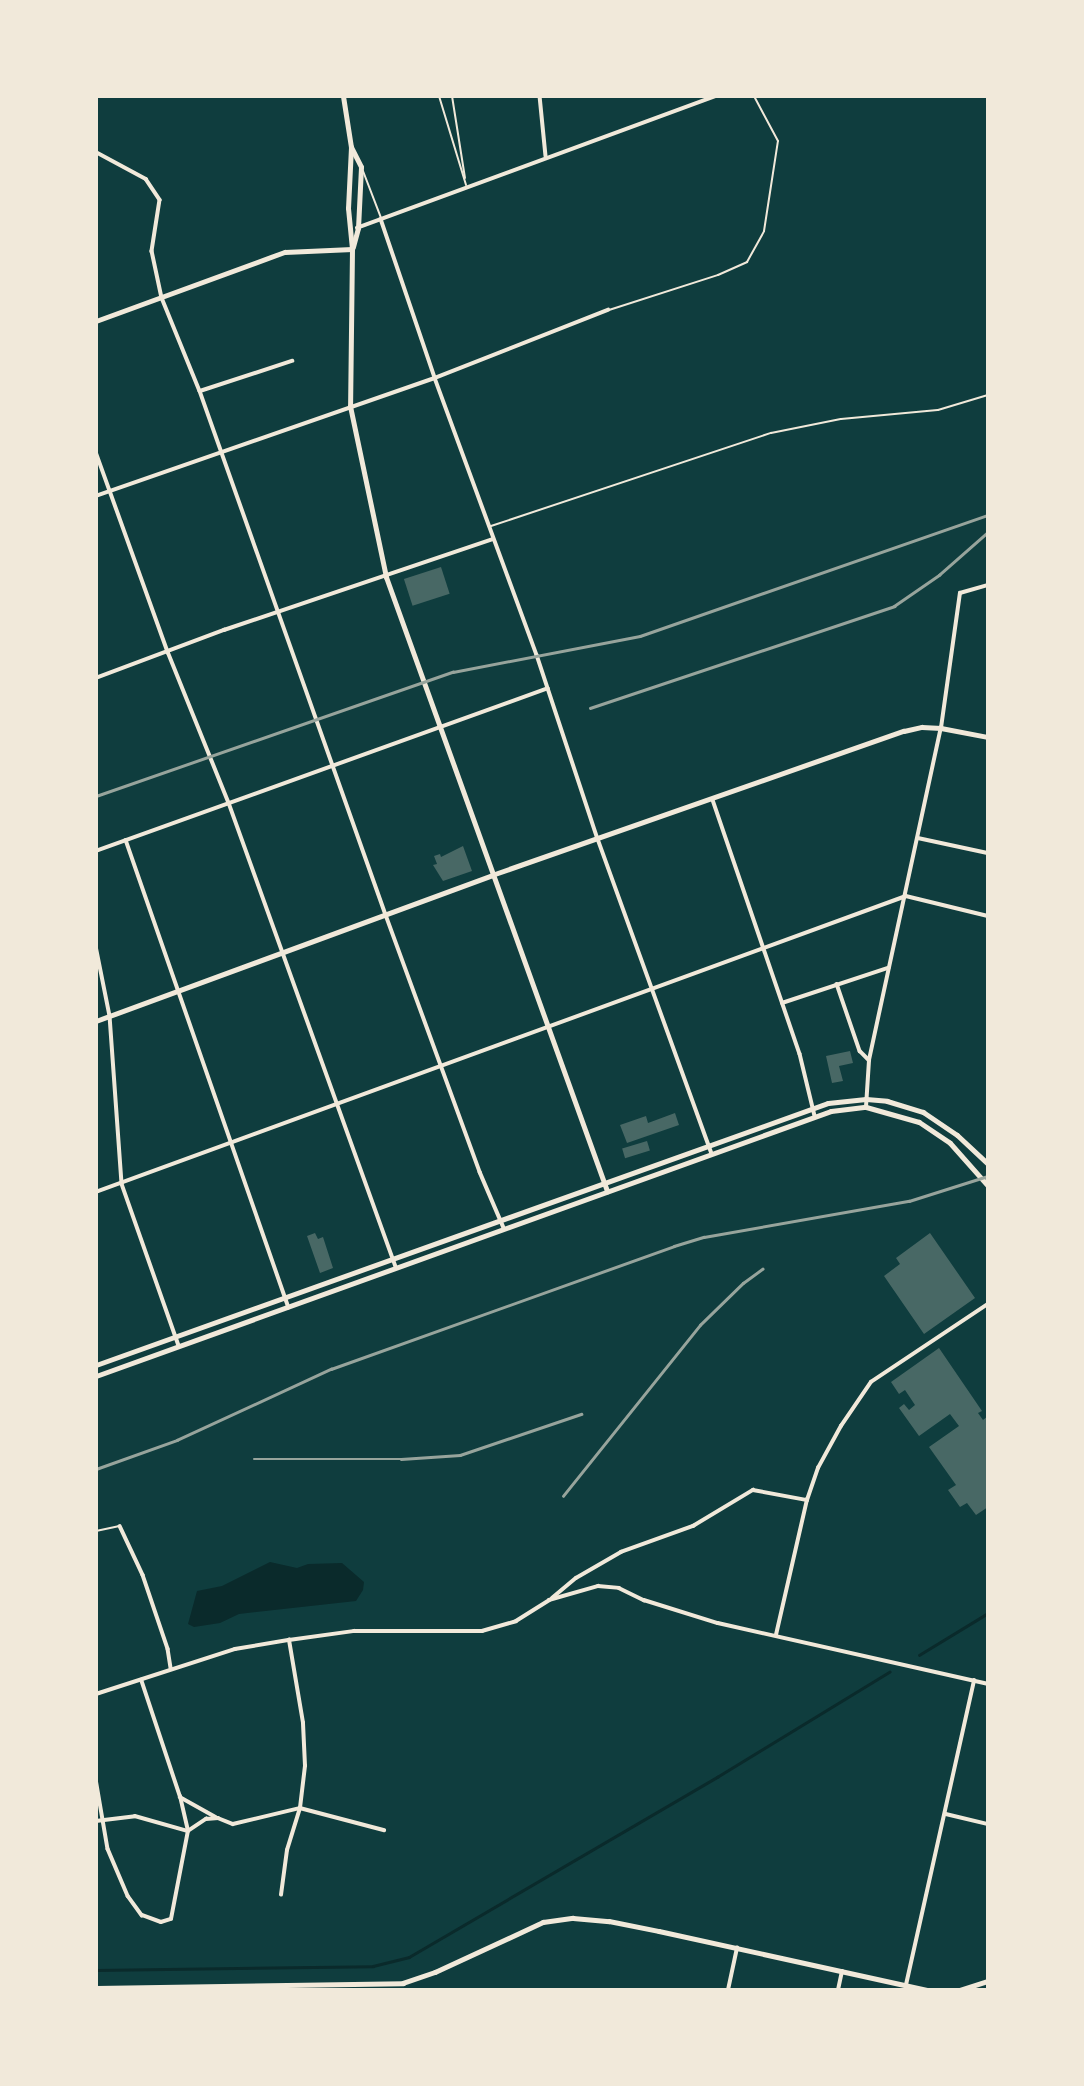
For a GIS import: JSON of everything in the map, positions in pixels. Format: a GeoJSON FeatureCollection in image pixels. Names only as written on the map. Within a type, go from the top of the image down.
{"type":"FeatureCollection","features":[{"type":"Feature","properties":{"kind":"main road"},"geometry":{"type":"LineString","coordinates":[[343,96],[351,147],[350,406],[386,576],[607,1191]]}},
{"type":"Feature","properties":{"kind":"main road"},"geometry":{"type":"LineString","coordinates":[[351,147],[361,167],[358,228],[352,248]]}},
{"type":"Feature","properties":{"kind":"main road"},"geometry":{"type":"LineString","coordinates":[[96,1365],[813,1108],[847,1100],[866,1098],[887,1101],[923,1112],[957,1135],[988,1164]]}},
{"type":"Feature","properties":{"kind":"main road"},"geometry":{"type":"LineString","coordinates":[[96,1376],[815,1116],[866,1107],[919,1122],[950,1143],[987,1185]]}},
{"type":"Feature","properties":{"kind":"street"},"geometry":{"type":"LineString","coordinates":[[540,96],[547,156]]}},
{"type":"Feature","properties":{"kind":"street"},"geometry":{"type":"LineString","coordinates":[[349,233],[547,156],[716,96]]}},
{"type":"Feature","properties":{"kind":"street"},"geometry":{"type":"LineString","coordinates":[[96,152],[131,169],[156,190],[160,200],[152,251],[162,298],[200,391],[386,915],[480,1172],[504,1228]]}},
{"type":"Feature","properties":{"kind":"street"},"geometry":{"type":"LineString","coordinates":[[381,219],[435,378],[548,688],[598,839],[712,1154]]}},
{"type":"Feature","properties":{"kind":"street"},"geometry":{"type":"LineString","coordinates":[[96,321],[285,252],[352,248]]}},
{"type":"Feature","properties":{"kind":"street"},"geometry":{"type":"LineString","coordinates":[[96,496],[435,378],[608,310]]}},
{"type":"Feature","properties":{"kind":"street"},"geometry":{"type":"LineString","coordinates":[[200,391],[292,361]]}},
{"type":"Feature","properties":{"kind":"street"},"geometry":{"type":"LineString","coordinates":[[96,452],[168,652],[229,803],[396,1267]]}},
{"type":"Feature","properties":{"kind":"street"},"geometry":{"type":"LineString","coordinates":[[96,678],[278,612],[493,539]]}},
{"type":"Feature","properties":{"kind":"street"},"geometry":{"type":"LineString","coordinates":[[866,1107],[869,1060],[941,728],[960,593],[988,585]]}},
{"type":"Feature","properties":{"kind":"street"},"geometry":{"type":"LineString","coordinates":[[96,851],[548,688]]}},
{"type":"Feature","properties":{"kind":"street"},"geometry":{"type":"LineString","coordinates":[[96,1021],[492,875],[713,800],[904,731],[922,727],[941,728],[988,737]]}},
{"type":"Feature","properties":{"kind":"street"},"geometry":{"type":"LineString","coordinates":[[713,800],[800,1054],[815,1116]]}},
{"type":"Feature","properties":{"kind":"street"},"geometry":{"type":"LineString","coordinates":[[918,838],[988,853]]}},
{"type":"Feature","properties":{"kind":"street"},"geometry":{"type":"LineString","coordinates":[[127,840],[289,1307]]}},
{"type":"Feature","properties":{"kind":"street"},"geometry":{"type":"LineString","coordinates":[[96,1192],[653,991],[906,896],[988,916]]}},
{"type":"Feature","properties":{"kind":"street"},"geometry":{"type":"LineString","coordinates":[[96,946],[110,1016],[122,1184],[179,1346]]}},
{"type":"Feature","properties":{"kind":"street"},"geometry":{"type":"LineString","coordinates":[[782,1003],[888,968]]}},
{"type":"Feature","properties":{"kind":"street"},"geometry":{"type":"LineString","coordinates":[[837,984],[860,1051],[869,1060]]}},
{"type":"Feature","properties":{"kind":"street"},"geometry":{"type":"LineString","coordinates":[[776,1635],[807,1500],[818,1468],[835,1436],[871,1382],[988,1304]]}},
{"type":"Feature","properties":{"kind":"street"},"geometry":{"type":"LineString","coordinates":[[96,1694],[235,1649],[289,1640],[354,1631],[482,1631],[516,1621],[549,1600],[576,1578],[621,1552],[693,1526],[753,1490],[807,1500]]}},
{"type":"Feature","properties":{"kind":"street"},"geometry":{"type":"LineString","coordinates":[[120,1526],[143,1575],[168,1648],[171,1669]]}},
{"type":"Feature","properties":{"kind":"street"},"geometry":{"type":"LineString","coordinates":[[549,1600],[598,1586],[619,1588],[676,1611],[988,1684]]}},
{"type":"Feature","properties":{"kind":"street"},"geometry":{"type":"LineString","coordinates":[[281,1895],[287,1850],[300,1808],[305,1766],[303,1723],[289,1640]]}},
{"type":"Feature","properties":{"kind":"street"},"geometry":{"type":"LineString","coordinates":[[96,1779],[112,1861],[128,1896],[142,1915],[161,1922],[171,1919],[188,1831],[180,1797],[141,1680]]}},
{"type":"Feature","properties":{"kind":"street"},"geometry":{"type":"LineString","coordinates":[[906,1985],[974,1681]]}},
{"type":"Feature","properties":{"kind":"street"},"geometry":{"type":"LineString","coordinates":[[180,1797],[233,1824],[300,1808],[384,1830]]}},
{"type":"Feature","properties":{"kind":"street"},"geometry":{"type":"LineString","coordinates":[[945,1813],[988,1824]]}},
{"type":"Feature","properties":{"kind":"street"},"geometry":{"type":"LineString","coordinates":[[96,1821],[135,1816],[188,1831],[206,1819],[218,1818]]}},
{"type":"Feature","properties":{"kind":"street"},"geometry":{"type":"LineString","coordinates":[[96,1988],[403,1983],[435,1972],[543,1922],[573,1918],[609,1920],[927,1990]]}},
{"type":"Feature","properties":{"kind":"street"},"geometry":{"type":"LineString","coordinates":[[728,1990],[737,1948]]}},
{"type":"Feature","properties":{"kind":"street"},"geometry":{"type":"LineString","coordinates":[[838,1990],[842,1970]]}},
{"type":"Feature","properties":{"kind":"street"},"geometry":{"type":"LineString","coordinates":[[960,1990],[988,1981]]}},
{"type":"Feature","properties":{"kind":"lane"},"geometry":{"type":"LineString","coordinates":[[439,96],[467,186]]}},
{"type":"Feature","properties":{"kind":"lane"},"geometry":{"type":"LineString","coordinates":[[452,96],[467,186]]}},
{"type":"Feature","properties":{"kind":"lane"},"geometry":{"type":"LineString","coordinates":[[608,310],[747,262],[764,231],[778,141],[754,96]]}},
{"type":"Feature","properties":{"kind":"lane"},"geometry":{"type":"LineString","coordinates":[[361,167],[381,219]]}},
{"type":"Feature","properties":{"kind":"lane"},"geometry":{"type":"LineString","coordinates":[[490,527],[771,433],[841,419],[938,410],[988,396]]}},
{"type":"Feature","properties":{"kind":"lane"},"geometry":{"type":"LineString","coordinates":[[96,1531],[120,1526]]}},
{"type":"Feature","properties":{"kind":"water"},"geometry":{"type":"Polygon","coordinates":[[[270,1562],[297,1568],[308,1564],[342,1563],[364,1582],[363,1590],[356,1601],[239,1614],[220,1623],[194,1627],[188,1624],[197,1591],[222,1586],[270,1562]]]}},
{"type":"Feature","properties":{"kind":"building"},"geometry":{"type":"Polygon","coordinates":[[[441,567],[450,594],[413,606],[404,579],[441,567]]]}},
{"type":"Feature","properties":{"kind":"building"},"geometry":{"type":"Polygon","coordinates":[[[463,846],[472,871],[443,881],[433,865],[437,864],[434,856],[440,854],[441,857],[463,846]]]}},
{"type":"Feature","properties":{"kind":"building"},"geometry":{"type":"Polygon","coordinates":[[[850,1051],[853,1063],[839,1066],[843,1081],[832,1083],[826,1056],[850,1051]]]}},
{"type":"Feature","properties":{"kind":"building"},"geometry":{"type":"Polygon","coordinates":[[[675,1113],[679,1125],[627,1143],[620,1125],[646,1116],[648,1123],[675,1113]]]}},
{"type":"Feature","properties":{"kind":"building"},"geometry":{"type":"Polygon","coordinates":[[[647,1141],[650,1151],[625,1158],[622,1149],[647,1141]]]}},
{"type":"Feature","properties":{"kind":"building"},"geometry":{"type":"Polygon","coordinates":[[[315,1233],[318,1239],[323,1237],[333,1268],[320,1273],[307,1236],[315,1233]]]}},
{"type":"Feature","properties":{"kind":"building"},"geometry":{"type":"Polygon","coordinates":[[[930,1233],[975,1298],[924,1334],[884,1276],[900,1264],[896,1258],[930,1233]]]}},
{"type":"Feature","properties":{"kind":"building"},"geometry":{"type":"Polygon","coordinates":[[[939,1348],[982,1411],[978,1413],[983,1420],[988,1416],[988,1507],[976,1515],[967,1503],[960,1507],[948,1490],[956,1485],[929,1447],[959,1426],[950,1414],[919,1436],[899,1408],[904,1404],[909,1410],[915,1405],[905,1390],[899,1394],[891,1382],[939,1348]]]}},
{"type":"Feature","properties":{"kind":"waterway"},"geometry":{"type":"LineString","coordinates":[[919,1655],[988,1613]]}},
{"type":"Feature","properties":{"kind":"waterway"},"geometry":{"type":"LineString","coordinates":[[96,1970],[373,1966],[409,1957],[717,1777],[889,1672]]}},
{"type":"Feature","properties":{"kind":"railway"},"geometry":{"type":"LineString","coordinates":[[96,796],[453,672],[640,636],[988,515]]}},
{"type":"Feature","properties":{"kind":"railway"},"geometry":{"type":"LineString","coordinates":[[590,708],[894,606],[939,575],[988,532]]}},
{"type":"Feature","properties":{"kind":"railway"},"geometry":{"type":"LineString","coordinates":[[96,1469],[177,1440],[331,1369],[674,1246],[704,1237],[909,1201],[988,1176]]}},
{"type":"Feature","properties":{"kind":"railway"},"geometry":{"type":"LineString","coordinates":[[563,1496],[700,1325],[743,1283],[762,1269]]}},
{"type":"Feature","properties":{"kind":"railway"},"geometry":{"type":"LineString","coordinates":[[254,1459],[401,1459],[460,1455],[581,1414]]}}]}
